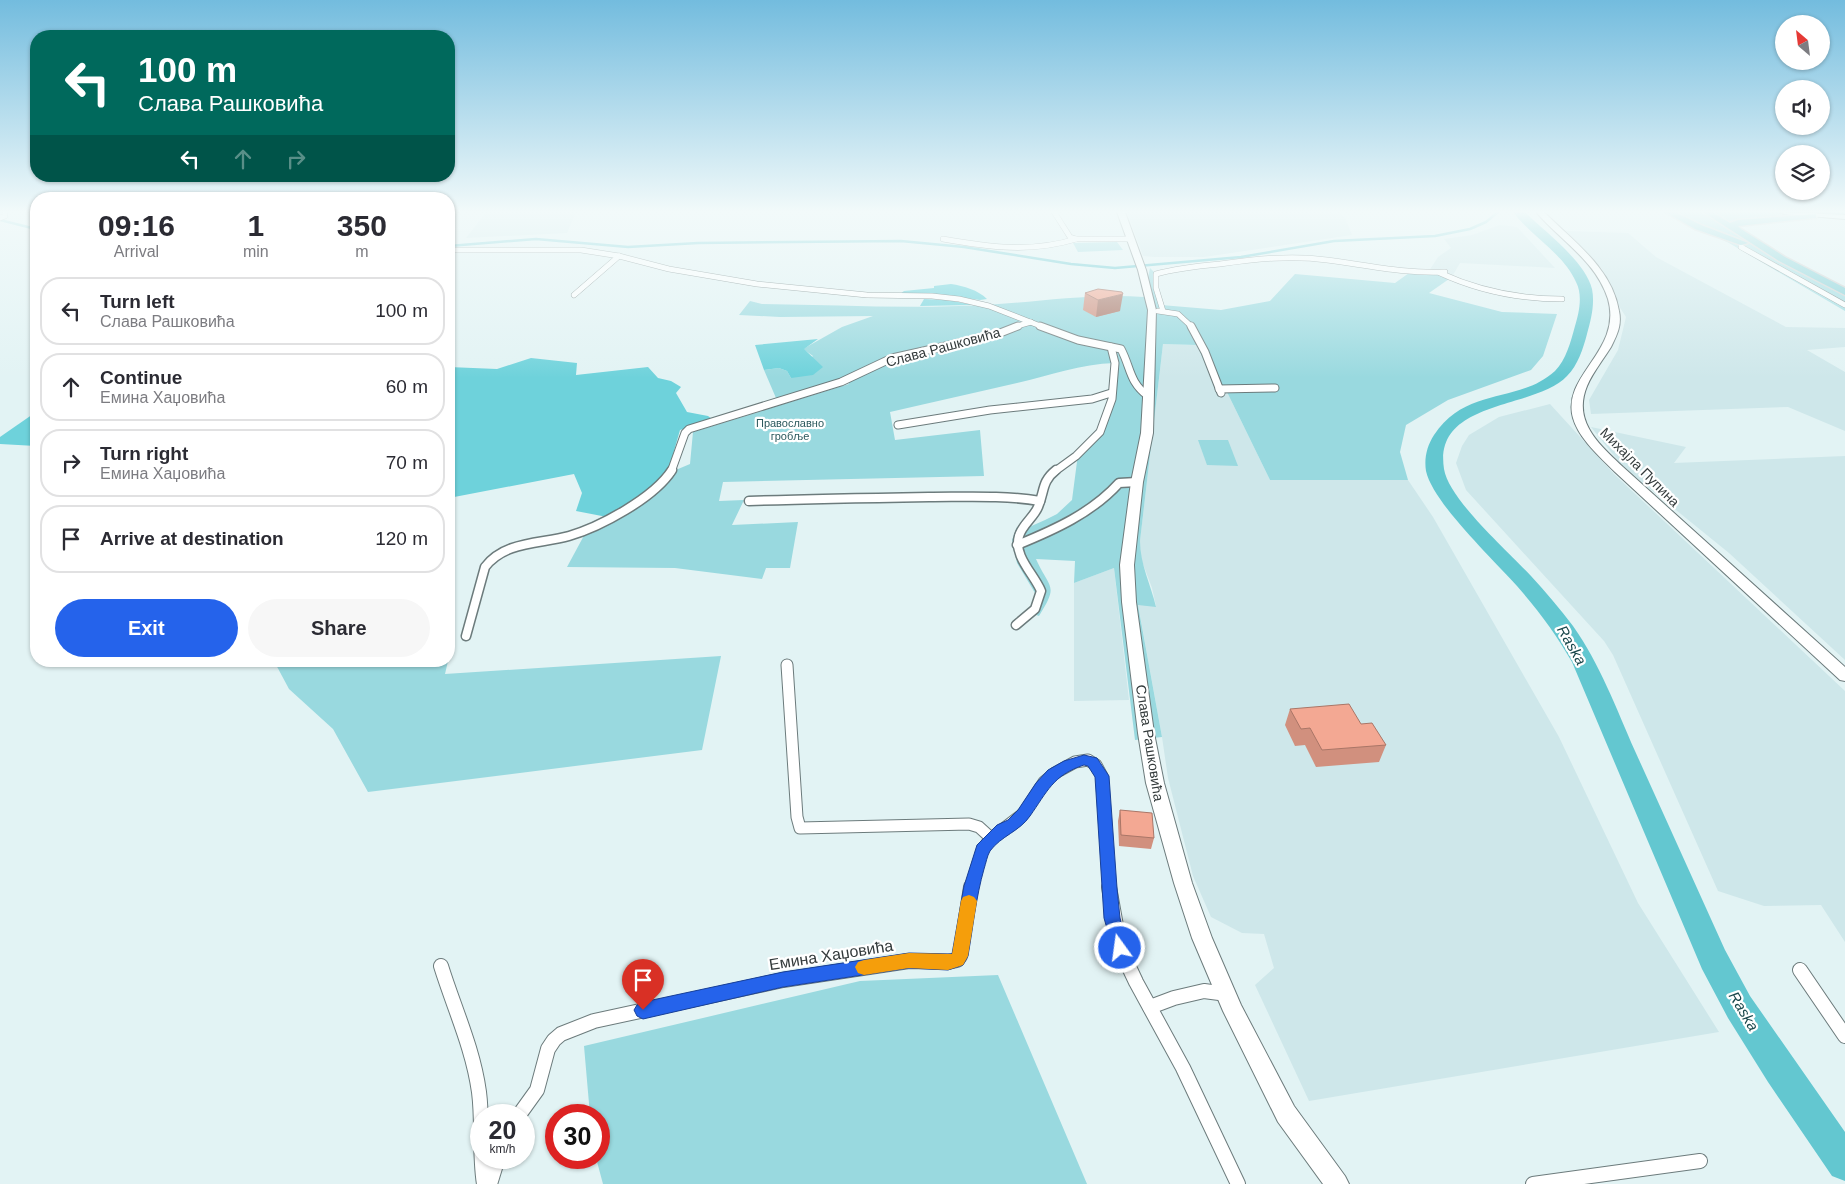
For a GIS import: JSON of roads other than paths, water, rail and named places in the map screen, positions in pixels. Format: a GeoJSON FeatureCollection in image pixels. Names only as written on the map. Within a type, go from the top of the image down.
{"type":"FeatureCollection","features":[{"type":"Feature","properties":{"kind":"main road","name":"Слава Рашковића"},"geometry":{"type":"LineString","coordinates":[[1141,267],[1157,311],[1148,396],[1147,433],[1137,482],[1127,557],[1128,592],[1149,755],[1160,808],[1174,857],[1202,938],[1233,1011],[1282,1106],[1337,1184]]}},
{"type":"Feature","properties":{"kind":"main road","name":"Михајла Пупина"},"geometry":{"type":"LineString","coordinates":[[1594,267],[1606,285],[1615,311],[1615,328],[1578,396],[1576,411],[1584,431],[1623,473],[1845,676]]}},
{"type":"Feature","properties":{"kind":"main road"},"geometry":{"type":"LineString","coordinates":[[1796,267],[1845,292]]}},
{"type":"Feature","properties":{"kind":"street"},"geometry":{"type":"LineString","coordinates":[[574,295],[605,267]]}},
{"type":"Feature","properties":{"kind":"street"},"geometry":{"type":"LineString","coordinates":[[664,267],[757,284],[858,295],[932,296],[959,299],[989,306],[1078,340],[1121,349],[1133,384],[1148,396]]}},
{"type":"Feature","properties":{"kind":"street","name":"Слава Рашковића"},"geometry":{"type":"LineString","coordinates":[[1157,311],[1156,274],[1186,267]]}},
{"type":"Feature","properties":{"kind":"street","name":"Слава Рашковића"},"geometry":{"type":"LineString","coordinates":[[1367,267],[1442,272],[1466,285],[1502,294],[1533,300],[1562,299]]}},
{"type":"Feature","properties":{"kind":"street"},"geometry":{"type":"LineString","coordinates":[[1777,267],[1845,305]]}},
{"type":"Feature","properties":{"kind":"street"},"geometry":{"type":"LineString","coordinates":[[1157,311],[1178,313],[1187,319],[1202,345],[1220,390],[1275,388]]}},
{"type":"Feature","properties":{"kind":"street","name":"Слава Рашковића"},"geometry":{"type":"LineString","coordinates":[[466,636],[485,567],[492,558],[506,548],[568,536],[598,526],[656,489],[671,472],[685,432],[689,429],[841,382],[892,358],[995,335],[1031,322]]}},
{"type":"Feature","properties":{"kind":"street"},"geometry":{"type":"LineString","coordinates":[[1016,625],[1035,609],[1041,591],[1036,579],[1022,560],[1017,545],[1020,533],[1032,520],[1047,477],[1076,456],[1100,432],[1111,404],[1115,363],[1111,348]]}},
{"type":"Feature","properties":{"kind":"street"},"geometry":{"type":"LineString","coordinates":[[898,425],[990,410],[1092,399],[1111,393]]}},
{"type":"Feature","properties":{"kind":"street"},"geometry":{"type":"LineString","coordinates":[[1017,545],[1087,510],[1110,493],[1119,483],[1137,482]]}},
{"type":"Feature","properties":{"kind":"street"},"geometry":{"type":"LineString","coordinates":[[750,501],[977,496],[1023,498],[1040,501]]}},
{"type":"Feature","properties":{"kind":"street"},"geometry":{"type":"LineString","coordinates":[[787,665],[797,817],[800,828],[969,824],[978,827],[991,838]]}},
{"type":"Feature","properties":{"kind":"street","name":"Емина Хаџовића"},"geometry":{"type":"LineString","coordinates":[[527,1104],[537,1090],[548,1050],[554,1040],[561,1034],[594,1021],[783,980],[909,961],[948,962],[957,960],[960,956],[972,886],[982,849],[991,838],[1002,829],[1013,824],[1024,814],[1041,787],[1060,770],[1084,760],[1096,765],[1102,776],[1108,876],[1116,935],[1127,965],[1150,1007]]}},
{"type":"Feature","properties":{"kind":"street"},"geometry":{"type":"LineString","coordinates":[[441,966],[443,979],[467,1041],[478,1090],[479,1153],[484,1184]]}},
{"type":"Feature","properties":{"kind":"street"},"geometry":{"type":"LineString","coordinates":[[1800,970],[1845,1036]]}},
{"type":"Feature","properties":{"kind":"street"},"geometry":{"type":"LineString","coordinates":[[1227,994],[1204,990],[1150,1007],[1183,1068],[1238,1184]]}},
{"type":"Feature","properties":{"kind":"street"},"geometry":{"type":"LineString","coordinates":[[1534,1184],[1700,1161]]}},
{"type":"Feature","properties":{"kind":"street"},"geometry":{"type":"LineString","coordinates":[[490,1184],[495,1169]]}},
{"type":"Feature","properties":{"kind":"waterway"},"geometry":{"type":"LineString","coordinates":[[1107,267],[1124,267]]}},
{"type":"Feature","properties":{"kind":"waterway","name":"Raska"},"geometry":{"type":"LineString","coordinates":[[1573,267],[1585,287],[1586,306],[1577,343],[1566,368],[1548,383],[1529,391],[1479,406],[1461,416],[1446,431],[1436,448],[1434,458],[1436,474],[1455,506],[1524,581],[1571,640],[1584,662],[1713,959],[1739,1007],[1845,1163]]}},
{"type":"Feature","properties":{"kind":"park label","name":"Православно гробље"},"geometry":{"type":"Point","coordinates":[790,429]}}]}
